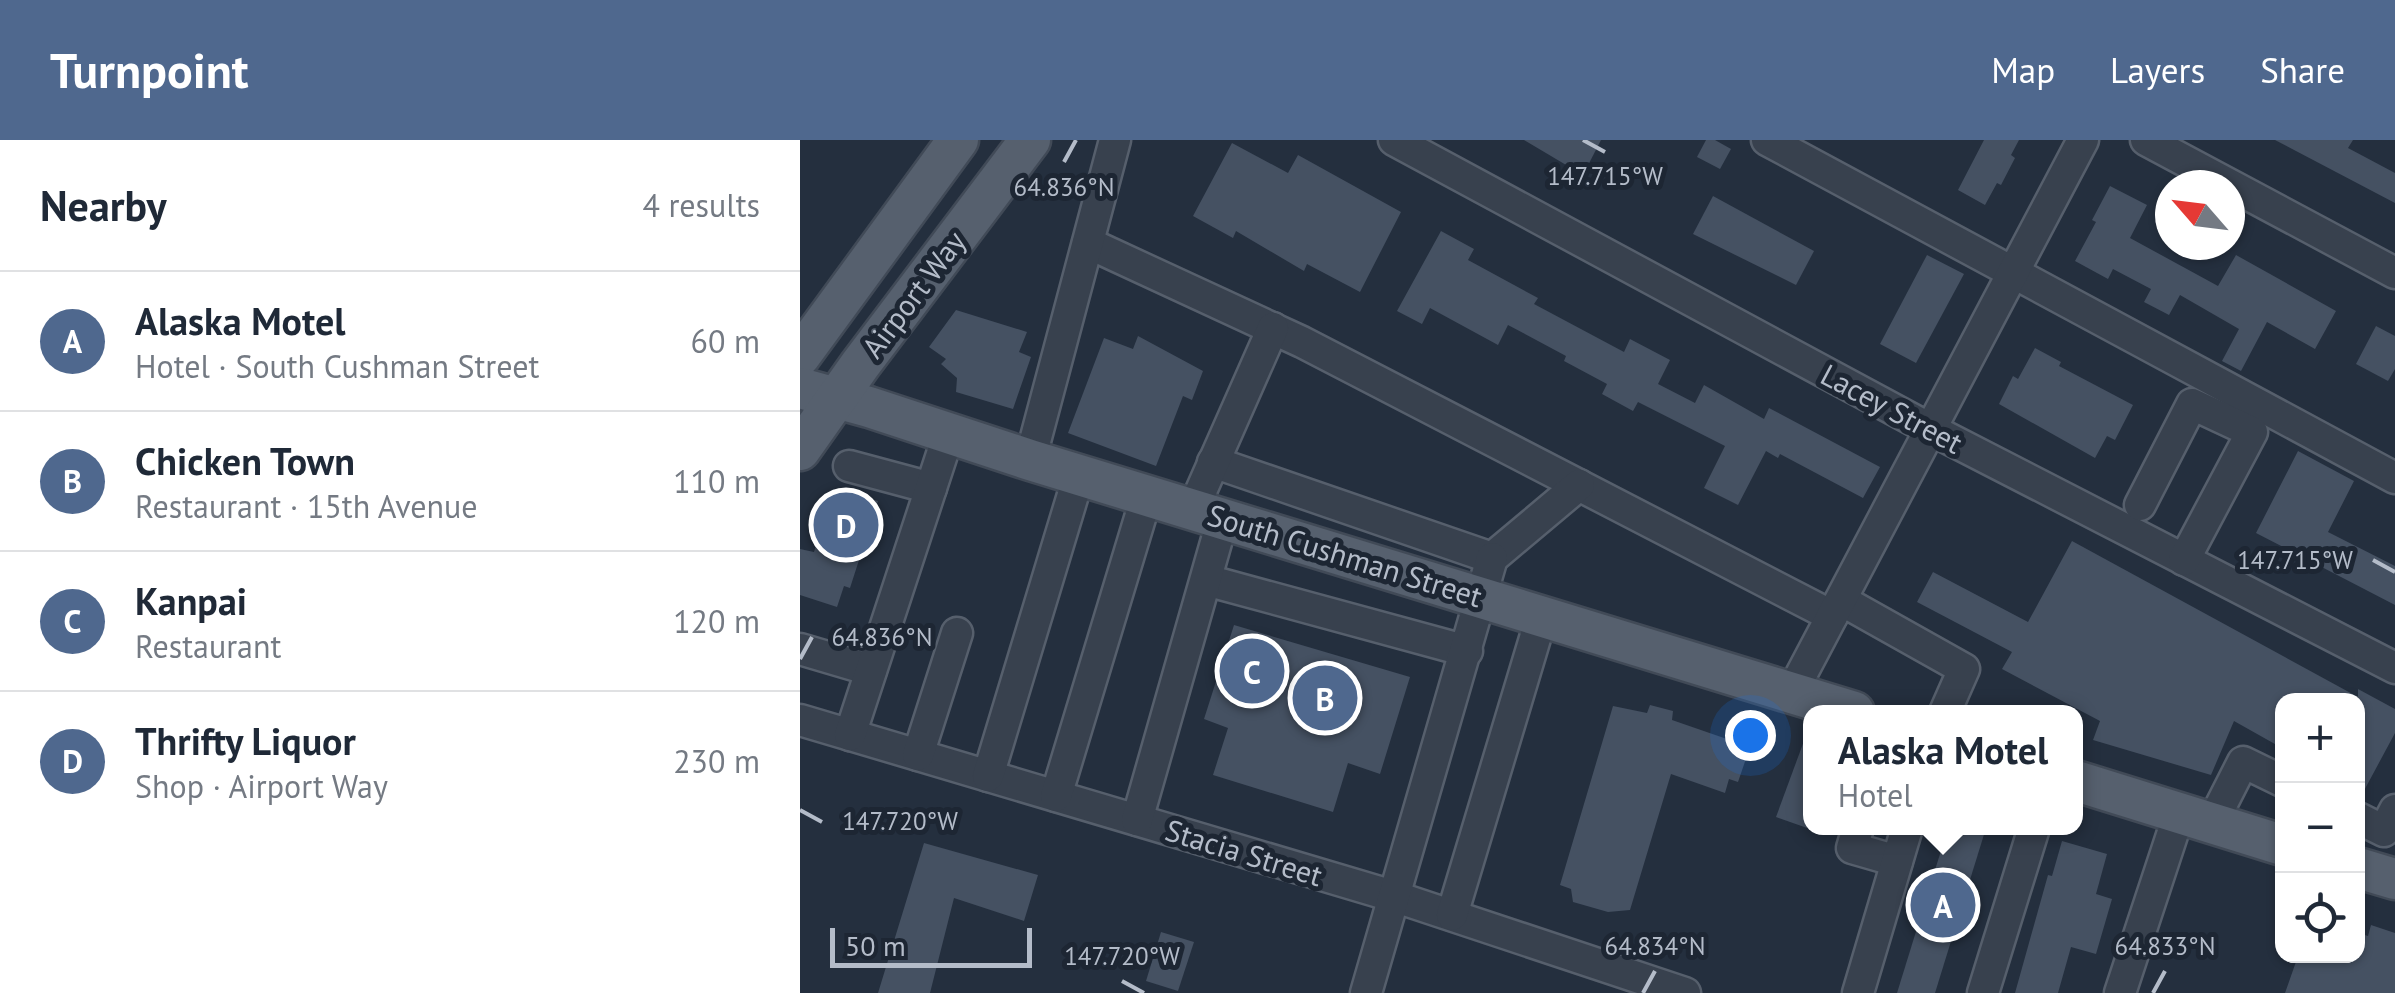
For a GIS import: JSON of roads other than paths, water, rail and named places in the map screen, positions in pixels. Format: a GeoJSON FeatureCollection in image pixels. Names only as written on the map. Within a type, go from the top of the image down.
{"type":"FeatureCollection","features":[{"type":"Feature","properties":{"kind":"main road","name":"Airport Way"},"geometry":{"type":"LineString","coordinates":[[800,356],[958,140]]}},
{"type":"Feature","properties":{"kind":"main road","name":"Airport Way"},"geometry":{"type":"LineString","coordinates":[[800,450],[818,393],[1030,140]]}},
{"type":"Feature","properties":{"kind":"main road","name":"South Cushman Street"},"geometry":{"type":"LineString","coordinates":[[818,393],[1832,705]]}},
{"type":"Feature","properties":{"kind":"main road"},"geometry":{"type":"LineString","coordinates":[[2083,783],[2275,843]]}},
{"type":"Feature","properties":{"kind":"main road"},"geometry":{"type":"LineString","coordinates":[[2365,870],[2395,879]]}},
{"type":"Feature","properties":{"kind":"street"},"geometry":{"type":"LineString","coordinates":[[1030,460],[1115,140]]}},
{"type":"Feature","properties":{"kind":"street","name":"Lacey Street"},"geometry":{"type":"LineString","coordinates":[[1394,140],[1930,429],[2395,668]]}},
{"type":"Feature","properties":{"kind":"street"},"geometry":{"type":"LineString","coordinates":[[1766,140],[2395,478]]}},
{"type":"Feature","properties":{"kind":"street"},"geometry":{"type":"LineString","coordinates":[[1792,692],[2083,140]]}},
{"type":"Feature","properties":{"kind":"street"},"geometry":{"type":"LineString","coordinates":[[2146,140],[2395,273]]}},
{"type":"Feature","properties":{"kind":"street"},"geometry":{"type":"LineString","coordinates":[[1088,242],[1273,328],[1579,485],[1964,669],[1948,705]]}},
{"type":"Feature","properties":{"kind":"street"},"geometry":{"type":"LineString","coordinates":[[1137,820],[1206,580],[1214,462],[1273,328]]}},
{"type":"Feature","properties":{"kind":"street"},"geometry":{"type":"LineString","coordinates":[[2140,505],[2192,404],[2252,432],[2184,560]]}},
{"type":"Feature","properties":{"kind":"street"},"geometry":{"type":"LineString","coordinates":[[850,735],[949,433]]}},
{"type":"Feature","properties":{"kind":"street"},"geometry":{"type":"LineString","coordinates":[[1214,462],[1492,558]]}},
{"type":"Feature","properties":{"kind":"street"},"geometry":{"type":"LineString","coordinates":[[849,466],[931,488]]}},
{"type":"Feature","properties":{"kind":"street"},"geometry":{"type":"LineString","coordinates":[[988,776],[1079,474]]}},
{"type":"Feature","properties":{"kind":"street"},"geometry":{"type":"LineString","coordinates":[[1366,993],[1492,558],[1579,485]]}},
{"type":"Feature","properties":{"kind":"street"},"geometry":{"type":"LineString","coordinates":[[1056,796],[1146,495]]}},
{"type":"Feature","properties":{"kind":"street"},"geometry":{"type":"LineString","coordinates":[[1206,580],[1467,651]]}},
{"type":"Feature","properties":{"kind":"street"},"geometry":{"type":"LineString","coordinates":[[1452,916],[1542,615]]}},
{"type":"Feature","properties":{"kind":"street"},"geometry":{"type":"LineString","coordinates":[[918,755],[957,633]]}},
{"type":"Feature","properties":{"kind":"street"},"geometry":{"type":"LineString","coordinates":[[800,649],[871,670]]}},
{"type":"Feature","properties":{"kind":"street","name":"Stacia Street"},"geometry":{"type":"LineString","coordinates":[[800,720],[1396,897],[1685,993]]}},
{"type":"Feature","properties":{"kind":"street"},"geometry":{"type":"LineString","coordinates":[[2120,993],[2196,818],[2243,762],[2275,778]]}},
{"type":"Feature","properties":{"kind":"street"},"geometry":{"type":"LineString","coordinates":[[2365,822],[2384,831],[2395,810]]}},
{"type":"Feature","properties":{"kind":"street"},"geometry":{"type":"LineString","coordinates":[[1856,835],[1852,848],[1897,861]]}},
{"type":"Feature","properties":{"kind":"street"},"geometry":{"type":"LineString","coordinates":[[1858,993],[1905,835]]}},
{"type":"Feature","properties":{"kind":"street"},"geometry":{"type":"LineString","coordinates":[[1983,993],[2032,835]]}},
{"type":"Feature","properties":{"kind":"place","name":"Thrifty Liquor"},"geometry":{"type":"Point","coordinates":[846,525]}},
{"type":"Feature","properties":{"kind":"place","name":"Kanpai"},"geometry":{"type":"Point","coordinates":[1252,671]}},
{"type":"Feature","properties":{"kind":"place","name":"Chicken Town"},"geometry":{"type":"Point","coordinates":[1325,698]}},
{"type":"Feature","properties":{"kind":"place","name":"Alaska Motel"},"geometry":{"type":"Point","coordinates":[1943,905]}}]}
